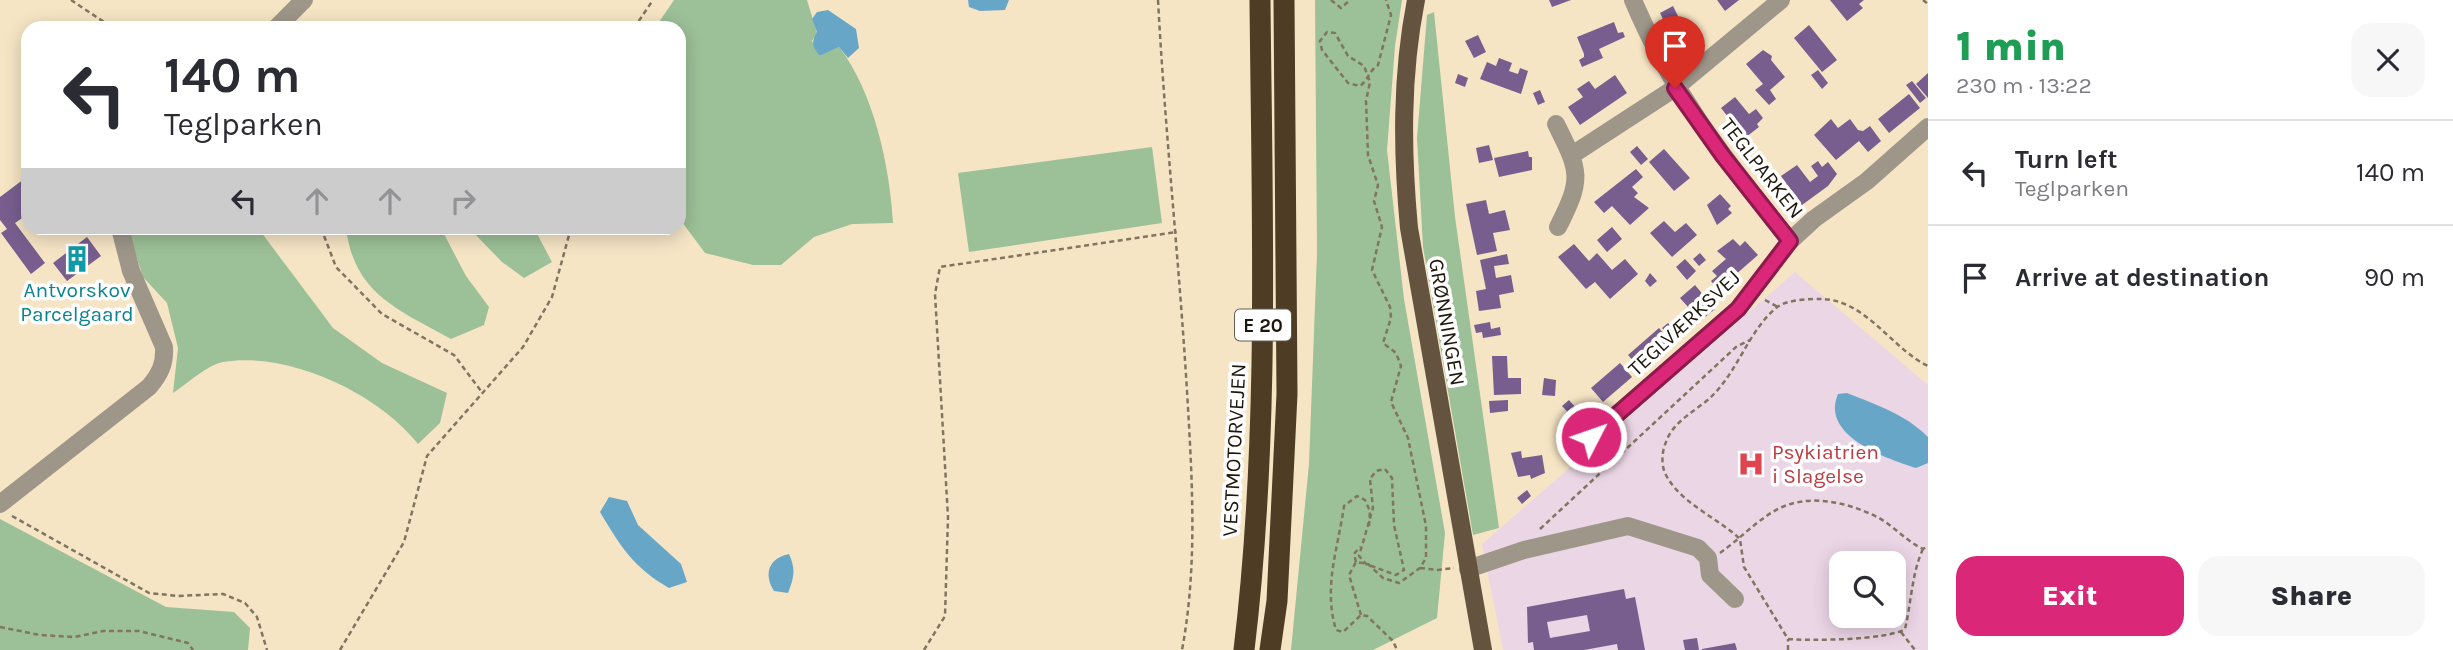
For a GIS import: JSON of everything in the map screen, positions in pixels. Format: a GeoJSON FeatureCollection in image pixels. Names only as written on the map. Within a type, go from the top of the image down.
{"type":"FeatureCollection","features":[{"type":"Feature","properties":{"kind":"highway","name":"VESTMOTORVEJEN"},"geometry":{"type":"LineString","coordinates":[[1244,650],[1252,581],[1263,368],[1260,0]]}},
{"type":"Feature","properties":{"kind":"highway","name":"E 20"},"geometry":{"type":"LineString","coordinates":[[1270,650],[1277,601],[1287,394],[1284,0]]}},
{"type":"Feature","properties":{"kind":"main road","name":"GRØNNINGEN"},"geometry":{"type":"LineString","coordinates":[[1416,0],[1404,98],[1403,160],[1409,228],[1462,568],[1483,650]]}},
{"type":"Feature","properties":{"kind":"street"},"geometry":{"type":"LineString","coordinates":[[283,21],[304,0]]}},
{"type":"Feature","properties":{"kind":"street","name":"TEGLPARKEN"},"geometry":{"type":"LineString","coordinates":[[1633,0],[1675,88],[1723,156],[1790,241]]}},
{"type":"Feature","properties":{"kind":"street"},"geometry":{"type":"LineString","coordinates":[[1572,155],[1675,88],[1781,0]]}},
{"type":"Feature","properties":{"kind":"street"},"geometry":{"type":"LineString","coordinates":[[1556,124],[1572,155],[1577,177],[1576,193],[1558,227]]}},
{"type":"Feature","properties":{"kind":"street","name":"TEGLVÆRKSVEJ"},"geometry":{"type":"LineString","coordinates":[[1591,437],[1738,309],[1790,241],[1928,127]]}},
{"type":"Feature","properties":{"kind":"street"},"geometry":{"type":"LineString","coordinates":[[5,510],[149,387],[165,360],[164,347],[131,271],[122,235]]}},
{"type":"Feature","properties":{"kind":"street"},"geometry":{"type":"LineString","coordinates":[[1462,568],[1520,551],[1628,526],[1698,548],[1708,561],[1710,575],[1735,599]]}},
{"type":"Feature","properties":{"kind":"path"},"geometry":{"type":"LineString","coordinates":[[71,0],[102,21]]}},
{"type":"Feature","properties":{"kind":"path"},"geometry":{"type":"LineString","coordinates":[[640,21],[653,0]]}},
{"type":"Feature","properties":{"kind":"path"},"geometry":{"type":"LineString","coordinates":[[1158,0],[1164,124],[1177,232],[1194,515],[1182,650]]}},
{"type":"Feature","properties":{"kind":"path"},"geometry":{"type":"LineString","coordinates":[[1331,0],[1341,8],[1350,0]]}},
{"type":"Feature","properties":{"kind":"path"},"geometry":{"type":"LineString","coordinates":[[1360,547],[1361,558],[1383,578],[1399,583],[1420,568],[1427,546],[1426,526],[1408,438],[1391,402],[1401,373],[1400,359],[1383,343],[1391,318],[1390,307],[1371,270],[1382,227],[1374,201],[1378,185],[1368,155],[1365,118],[1368,73],[1364,66],[1348,56],[1338,35],[1331,31],[1322,35],[1322,50],[1348,83],[1360,86],[1368,73],[1378,65],[1391,15],[1386,0]]}},
{"type":"Feature","properties":{"kind":"path"},"geometry":{"type":"LineString","coordinates":[[1923,0],[1928,4]]}},
{"type":"Feature","properties":{"kind":"path"},"geometry":{"type":"LineString","coordinates":[[924,650],[945,616],[948,517],[935,294],[940,267],[1177,232]]}},
{"type":"Feature","properties":{"kind":"path"},"geometry":{"type":"LineString","coordinates":[[324,235],[336,267],[382,314],[454,355],[481,391]]}},
{"type":"Feature","properties":{"kind":"path"},"geometry":{"type":"LineString","coordinates":[[340,650],[404,542],[427,456],[481,391],[523,347],[552,297],[569,235]]}},
{"type":"Feature","properties":{"kind":"path"},"geometry":{"type":"LineString","coordinates":[[1788,650],[1788,639],[1744,567],[1740,540],[1677,488],[1665,473],[1662,458],[1666,440],[1685,416],[1713,395],[1750,340],[1778,307],[1796,300],[1826,299],[1859,311],[1928,366]]}},
{"type":"Feature","properties":{"kind":"path"},"geometry":{"type":"LineString","coordinates":[[1520,551],[1520,544],[1542,528],[1736,347],[1750,340]]}},
{"type":"Feature","properties":{"kind":"path"},"geometry":{"type":"LineString","coordinates":[[1356,562],[1396,575],[1404,569],[1394,525],[1392,478],[1388,470],[1381,469],[1371,476],[1373,508],[1369,526],[1354,554],[1356,562],[1349,575],[1361,615]]}},
{"type":"Feature","properties":{"kind":"path"},"geometry":{"type":"LineString","coordinates":[[1369,526],[1370,510],[1365,500],[1357,496],[1349,499],[1344,506],[1331,569],[1331,604],[1336,630],[1343,632],[1361,615],[1367,615],[1393,641],[1397,650]]}},
{"type":"Feature","properties":{"kind":"path"},"geometry":{"type":"LineString","coordinates":[[1708,561],[1780,508],[1816,500],[1854,508],[1877,517],[1923,549]]}},
{"type":"Feature","properties":{"kind":"path"},"geometry":{"type":"LineString","coordinates":[[5,510],[149,593],[178,596],[223,594],[245,603],[257,617],[267,650]]}},
{"type":"Feature","properties":{"kind":"path"},"geometry":{"type":"LineString","coordinates":[[1788,639],[1880,637],[1901,632],[1905,629],[1917,577],[1916,563],[1923,549],[1928,547]]}},
{"type":"Feature","properties":{"kind":"path"},"geometry":{"type":"LineString","coordinates":[[1420,568],[1462,568]]}},
{"type":"Feature","properties":{"kind":"path"},"geometry":{"type":"LineString","coordinates":[[0,627],[40,635],[74,637],[103,631],[139,631],[188,643],[192,650]]}},
{"type":"Feature","properties":{"kind":"path"},"geometry":{"type":"LineString","coordinates":[[1901,632],[1915,650]]}},
{"type":"Feature","properties":{"kind":"shaded area","name":"Psykiatrien i Slagelse"},"geometry":{"type":"Polygon","coordinates":[[[1795,272],[1928,385],[1928,650],[1503,650],[1482,544],[1795,272]]]}},
{"type":"Feature","properties":{"kind":"green space"},"geometry":{"type":"Polygon","coordinates":[[[674,0],[807,0],[817,33],[812,41],[820,56],[839,47],[851,65],[871,108],[884,155],[893,223],[852,224],[814,237],[781,265],[753,265],[705,253],[686,227],[686,21],[660,21],[674,0]]]}},
{"type":"Feature","properties":{"kind":"green space"},"geometry":{"type":"Polygon","coordinates":[[[1315,0],[1402,0],[1395,46],[1387,150],[1404,299],[1445,533],[1437,618],[1373,650],[1291,650],[1309,464],[1317,253],[1315,0]]]}},
{"type":"Feature","properties":{"kind":"green space"},"geometry":{"type":"Polygon","coordinates":[[[1434,12],[1455,217],[1499,528],[1473,535],[1423,247],[1417,138],[1427,15],[1434,12]]]}},
{"type":"Feature","properties":{"kind":"green space"},"geometry":{"type":"Polygon","coordinates":[[[1152,147],[1162,223],[969,252],[958,173],[1152,147]]]}},
{"type":"Feature","properties":{"kind":"green space"},"geometry":{"type":"Polygon","coordinates":[[[263,235],[333,328],[382,363],[447,393],[440,423],[418,444],[401,425],[356,393],[303,370],[275,363],[248,360],[223,362],[204,371],[173,393],[178,348],[167,303],[143,277],[130,237],[263,235]]]}},
{"type":"Feature","properties":{"kind":"green space"},"geometry":{"type":"Polygon","coordinates":[[[348,235],[445,235],[466,276],[489,307],[484,325],[451,339],[414,319],[397,309],[369,284],[358,269],[348,235]]]}},
{"type":"Feature","properties":{"kind":"green space"},"geometry":{"type":"Polygon","coordinates":[[[476,235],[538,235],[552,262],[524,278],[502,262],[476,235]]]}},
{"type":"Feature","properties":{"kind":"green space"},"geometry":{"type":"Polygon","coordinates":[[[0,519],[166,607],[234,612],[250,628],[248,650],[0,650],[0,519]]]}},
{"type":"Feature","properties":{"kind":"water"},"geometry":{"type":"Polygon","coordinates":[[[968,0],[1009,0],[1005,10],[980,11],[969,7],[968,0]]]}},
{"type":"Feature","properties":{"kind":"water"},"geometry":{"type":"Polygon","coordinates":[[[828,10],[856,29],[859,48],[848,58],[839,47],[820,56],[814,47],[817,32],[812,19],[817,12],[828,10]]]}},
{"type":"Feature","properties":{"kind":"water"},"geometry":{"type":"Polygon","coordinates":[[[1847,393],[1890,411],[1919,429],[1928,437],[1928,463],[1916,468],[1903,464],[1873,451],[1847,433],[1838,422],[1835,409],[1838,394],[1847,393]]]}},
{"type":"Feature","properties":{"kind":"water"},"geometry":{"type":"Polygon","coordinates":[[[609,497],[627,501],[638,525],[681,564],[687,582],[669,588],[637,564],[600,512],[609,497]]]}},
{"type":"Feature","properties":{"kind":"water"},"geometry":{"type":"Polygon","coordinates":[[[789,554],[793,574],[788,593],[774,591],[769,579],[770,568],[777,559],[789,554]]]}},
{"type":"Feature","properties":{"kind":"building"},"geometry":{"type":"Polygon","coordinates":[[[1549,0],[1571,0],[1552,7],[1549,0]]]}},
{"type":"Feature","properties":{"kind":"building"},"geometry":{"type":"Polygon","coordinates":[[[1717,0],[1739,0],[1725,11],[1717,0]]]}},
{"type":"Feature","properties":{"kind":"building"},"geometry":{"type":"Polygon","coordinates":[[[1830,0],[1864,0],[1859,4],[1863,8],[1847,21],[1830,0]]]}},
{"type":"Feature","properties":{"kind":"building"},"geometry":{"type":"Polygon","coordinates":[[[1673,6],[1692,44],[1679,51],[1660,13],[1673,6]]]}},
{"type":"Feature","properties":{"kind":"building"},"geometry":{"type":"Polygon","coordinates":[[[1614,22],[1618,33],[1623,32],[1625,37],[1599,49],[1603,58],[1582,67],[1579,60],[1584,54],[1577,37],[1614,22]]]}},
{"type":"Feature","properties":{"kind":"building"},"geometry":{"type":"Polygon","coordinates":[[[1809,25],[1837,60],[1822,72],[1794,38],[1809,25]]]}},
{"type":"Feature","properties":{"kind":"building"},"geometry":{"type":"Polygon","coordinates":[[[1478,35],[1486,52],[1474,58],[1465,41],[1478,35]]]}},
{"type":"Feature","properties":{"kind":"building"},"geometry":{"type":"Polygon","coordinates":[[[1763,50],[1772,56],[1771,60],[1785,77],[1770,90],[1776,99],[1769,105],[1755,90],[1763,84],[1746,64],[1763,50]]]}},
{"type":"Feature","properties":{"kind":"building"},"geometry":{"type":"Polygon","coordinates":[[[1499,58],[1512,63],[1509,71],[1518,74],[1520,68],[1528,71],[1521,94],[1480,79],[1487,62],[1496,66],[1499,58]]]}},
{"type":"Feature","properties":{"kind":"building"},"geometry":{"type":"Polygon","coordinates":[[[1818,70],[1828,83],[1822,89],[1811,75],[1818,70]]]}},
{"type":"Feature","properties":{"kind":"building"},"geometry":{"type":"Polygon","coordinates":[[[1928,73],[1928,98],[1916,84],[1928,73]]]}},
{"type":"Feature","properties":{"kind":"building"},"geometry":{"type":"Polygon","coordinates":[[[1458,74],[1468,78],[1465,87],[1455,83],[1458,74]]]}},
{"type":"Feature","properties":{"kind":"building"},"geometry":{"type":"Polygon","coordinates":[[[1615,75],[1627,93],[1580,125],[1568,107],[1583,97],[1577,89],[1589,81],[1595,89],[1615,75]]]}},
{"type":"Feature","properties":{"kind":"building"},"geometry":{"type":"Polygon","coordinates":[[[1912,81],[1926,98],[1920,103],[1906,85],[1912,81]]]}},
{"type":"Feature","properties":{"kind":"building"},"geometry":{"type":"Polygon","coordinates":[[[1540,90],[1545,102],[1538,105],[1533,93],[1540,90]]]}},
{"type":"Feature","properties":{"kind":"building"},"geometry":{"type":"Polygon","coordinates":[[[1909,94],[1920,108],[1889,133],[1878,119],[1909,94]]]}},
{"type":"Feature","properties":{"kind":"building"},"geometry":{"type":"Polygon","coordinates":[[[1735,97],[1749,114],[1756,109],[1763,118],[1757,124],[1759,127],[1746,137],[1750,143],[1744,148],[1734,136],[1739,131],[1721,108],[1735,97]]]}},
{"type":"Feature","properties":{"kind":"building"},"geometry":{"type":"Polygon","coordinates":[[[1831,119],[1838,128],[1850,119],[1858,130],[1863,131],[1870,126],[1881,141],[1868,152],[1859,141],[1836,160],[1814,135],[1831,119]]]}},
{"type":"Feature","properties":{"kind":"building"},"geometry":{"type":"Polygon","coordinates":[[[1489,145],[1493,160],[1479,163],[1476,148],[1489,145]]]}},
{"type":"Feature","properties":{"kind":"building"},"geometry":{"type":"Polygon","coordinates":[[[1637,146],[1648,159],[1641,165],[1630,152],[1637,146]]]}},
{"type":"Feature","properties":{"kind":"building"},"geometry":{"type":"Polygon","coordinates":[[[1664,149],[1690,178],[1674,191],[1649,162],[1664,149]]]}},
{"type":"Feature","properties":{"kind":"building"},"geometry":{"type":"Polygon","coordinates":[[[1528,151],[1529,157],[1532,157],[1532,170],[1499,177],[1494,158],[1528,151]]]}},
{"type":"Feature","properties":{"kind":"building"},"geometry":{"type":"Polygon","coordinates":[[[1818,161],[1822,167],[1828,162],[1837,174],[1828,186],[1802,205],[1781,176],[1797,165],[1810,182],[1818,176],[1811,166],[1818,161]]]}},
{"type":"Feature","properties":{"kind":"building"},"geometry":{"type":"Polygon","coordinates":[[[1636,169],[1643,177],[1632,187],[1638,193],[1634,197],[1649,208],[1630,225],[1612,206],[1604,213],[1594,202],[1636,169]]]}},
{"type":"Feature","properties":{"kind":"building"},"geometry":{"type":"Polygon","coordinates":[[[21,181],[21,219],[15,223],[21,235],[24,235],[45,263],[31,274],[1,233],[7,229],[0,220],[0,197],[21,181]]]}},
{"type":"Feature","properties":{"kind":"building"},"geometry":{"type":"Polygon","coordinates":[[[1720,194],[1731,206],[1728,209],[1732,213],[1717,225],[1707,205],[1720,194]]]}},
{"type":"Feature","properties":{"kind":"building"},"geometry":{"type":"Polygon","coordinates":[[[1486,200],[1489,214],[1505,210],[1510,230],[1493,233],[1497,251],[1477,255],[1466,204],[1486,200]]]}},
{"type":"Feature","properties":{"kind":"building"},"geometry":{"type":"Polygon","coordinates":[[[1664,221],[1675,232],[1686,223],[1697,235],[1672,257],[1650,233],[1664,221]]]}},
{"type":"Feature","properties":{"kind":"building"},"geometry":{"type":"Polygon","coordinates":[[[1612,227],[1622,239],[1607,252],[1597,240],[1612,227]]]}},
{"type":"Feature","properties":{"kind":"building","name":"Antvorskov Parcelgaard"},"geometry":{"type":"Polygon","coordinates":[[[87,237],[101,256],[67,281],[53,263],[87,237]]]}},
{"type":"Feature","properties":{"kind":"building"},"geometry":{"type":"Polygon","coordinates":[[[1733,239],[1740,246],[1745,241],[1758,255],[1718,290],[1711,281],[1717,276],[1712,271],[1726,259],[1717,251],[1733,239]]]}},
{"type":"Feature","properties":{"kind":"building"},"geometry":{"type":"Polygon","coordinates":[[[1574,244],[1589,261],[1597,253],[1612,270],[1625,259],[1638,274],[1610,299],[1595,282],[1586,289],[1558,257],[1574,244]]]}},
{"type":"Feature","properties":{"kind":"building"},"geometry":{"type":"Polygon","coordinates":[[[1700,253],[1706,260],[1699,266],[1693,259],[1700,253]]]}},
{"type":"Feature","properties":{"kind":"building"},"geometry":{"type":"Polygon","coordinates":[[[1507,254],[1509,264],[1494,266],[1496,278],[1511,275],[1514,292],[1499,295],[1501,308],[1479,311],[1476,291],[1486,289],[1480,260],[1507,254]]]}},
{"type":"Feature","properties":{"kind":"building"},"geometry":{"type":"Polygon","coordinates":[[[1685,259],[1696,271],[1687,280],[1676,267],[1685,259]]]}},
{"type":"Feature","properties":{"kind":"building"},"geometry":{"type":"Polygon","coordinates":[[[1650,273],[1657,281],[1650,287],[1645,281],[1650,273]]]}},
{"type":"Feature","properties":{"kind":"building"},"geometry":{"type":"Polygon","coordinates":[[[1695,285],[1715,309],[1687,332],[1680,324],[1692,313],[1697,317],[1680,298],[1695,285]]]}},
{"type":"Feature","properties":{"kind":"building"},"geometry":{"type":"Polygon","coordinates":[[[1490,322],[1491,329],[1500,327],[1501,335],[1483,338],[1482,332],[1476,333],[1474,325],[1490,322]]]}},
{"type":"Feature","properties":{"kind":"building"},"geometry":{"type":"Polygon","coordinates":[[[1668,323],[1679,336],[1673,340],[1662,328],[1668,323]]]}},
{"type":"Feature","properties":{"kind":"building"},"geometry":{"type":"Polygon","coordinates":[[[1659,328],[1672,344],[1641,370],[1628,355],[1659,328]]]}},
{"type":"Feature","properties":{"kind":"building"},"geometry":{"type":"Polygon","coordinates":[[[1492,356],[1507,356],[1508,378],[1521,378],[1521,394],[1494,395],[1492,356]]]}},
{"type":"Feature","properties":{"kind":"building"},"geometry":{"type":"Polygon","coordinates":[[[1620,363],[1632,377],[1603,402],[1591,388],[1620,363]]]}},
{"type":"Feature","properties":{"kind":"building"},"geometry":{"type":"Polygon","coordinates":[[[1544,378],[1556,380],[1555,396],[1542,395],[1544,378]]]}},
{"type":"Feature","properties":{"kind":"building"},"geometry":{"type":"Polygon","coordinates":[[[1508,400],[1508,411],[1490,413],[1489,401],[1508,400]]]}},
{"type":"Feature","properties":{"kind":"building"},"geometry":{"type":"Polygon","coordinates":[[[1569,400],[1582,415],[1576,421],[1562,406],[1569,400]]]}},
{"type":"Feature","properties":{"kind":"building"},"geometry":{"type":"Polygon","coordinates":[[[1521,451],[1522,458],[1542,455],[1545,473],[1531,479],[1530,475],[1518,477],[1511,453],[1521,451]]]}},
{"type":"Feature","properties":{"kind":"building"},"geometry":{"type":"Polygon","coordinates":[[[1527,490],[1531,496],[1522,504],[1517,498],[1527,490]]]}},
{"type":"Feature","properties":{"kind":"building"},"geometry":{"type":"Polygon","coordinates":[[[1624,589],[1626,599],[1635,597],[1645,650],[1618,650],[1617,644],[1584,650],[1534,650],[1533,642],[1528,643],[1527,607],[1624,589]],[[1587,615],[1547,622],[1550,638],[1590,631],[1587,615]]]}},
{"type":"Feature","properties":{"kind":"building"},"geometry":{"type":"Polygon","coordinates":[[[1697,638],[1699,650],[1685,650],[1683,640],[1697,638]]]}},
{"type":"Feature","properties":{"kind":"building"},"geometry":{"type":"Polygon","coordinates":[[[1735,643],[1737,650],[1702,650],[1702,649],[1735,643]]]}},
{"type":"Feature","properties":{"kind":"place","name":"Antvorskov Parcelgaard"},"geometry":{"type":"Point","coordinates":[77,259]}},
{"type":"Feature","properties":{"kind":"place","name":"Psykiatrien i Slagelse"},"geometry":{"type":"Point","coordinates":[1751,464]}},
{"type":"Feature","properties":{"kind":"route"},"geometry":{"type":"LineString","coordinates":[[1591,437],[1738,309],[1790,241],[1723,156],[1675,88]]}}]}
